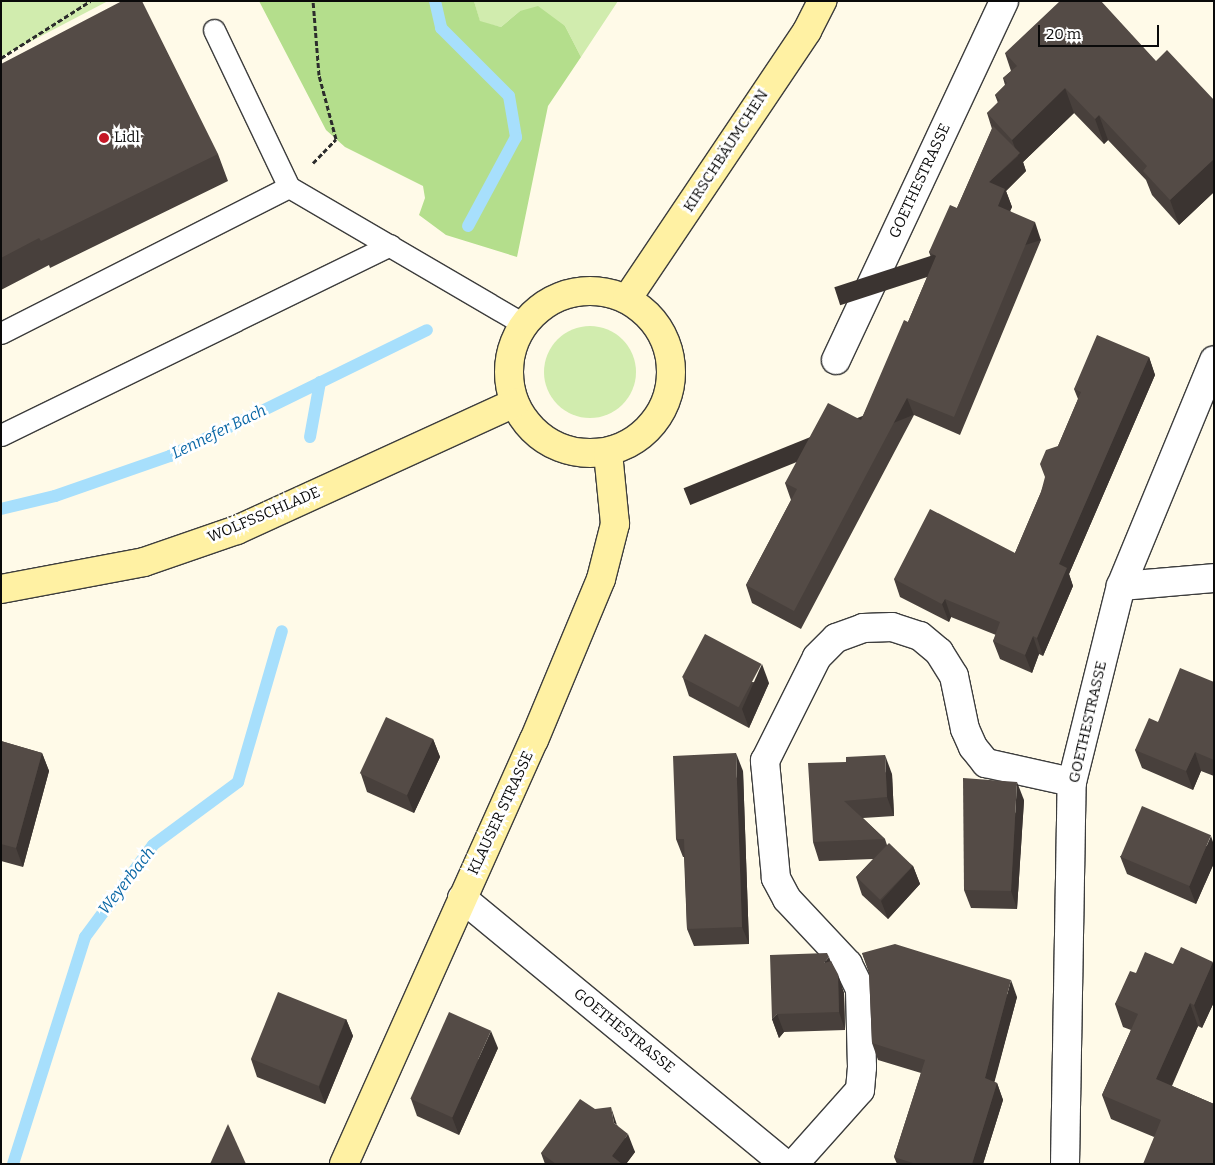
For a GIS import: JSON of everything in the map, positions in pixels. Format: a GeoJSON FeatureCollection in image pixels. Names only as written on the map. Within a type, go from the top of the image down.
{"type":"FeatureCollection","features":[{"type":"Feature","properties":{"kind":"main road","name":"KIRSCHBÄUMCHEN"},"geometry":{"type":"LineString","coordinates":[[627,299],[806,31],[822,1]]}},
{"type":"Feature","properties":{"kind":"main road"},"geometry":{"type":"LineString","coordinates":[[599,290],[627,299],[647,313],[662,333],[671,357],[671,382],[664,406],[651,427],[631,442],[608,452],[579,453],[552,444],[529,427],[514,403],[508,383],[508,362],[513,342],[523,324],[544,304],[570,292],[599,290]]}},
{"type":"Feature","properties":{"kind":"main road","name":"WOLFSSCHLADE"},"geometry":{"type":"LineString","coordinates":[[1,589],[144,562],[237,530],[514,403]]}},
{"type":"Feature","properties":{"kind":"main road","name":"KLAUSER STRASSE"},"geometry":{"type":"LineString","coordinates":[[344,1164],[534,740],[601,579],[615,524],[608,452]]}},
{"type":"Feature","properties":{"kind":"street","name":"GOETHESTRASSE"},"geometry":{"type":"LineString","coordinates":[[836,360],[1004,1]]}},
{"type":"Feature","properties":{"kind":"street","name":"GOETHESTRASSE"},"geometry":{"type":"LineString","coordinates":[[1065,1164],[1072,782],[1121,586],[1214,360]]}},
{"type":"Feature","properties":{"kind":"street"},"geometry":{"type":"LineString","coordinates":[[1121,586],[1214,578]]}},
{"type":"Feature","properties":{"kind":"street"},"geometry":{"type":"LineString","coordinates":[[794,1164],[860,1090],[862,1067],[860,989],[848,964],[787,900],[776,878],[765,761],[816,657],[836,638],[863,628],[892,627],[920,636],[939,652],[954,676],[964,728],[972,747],[986,763],[1072,782]]}},
{"type":"Feature","properties":{"kind":"street","name":"GOETHESTRASSE"},"geometry":{"type":"LineString","coordinates":[[462,898],[785,1164]]}},
{"type":"Feature","properties":{"kind":"lane"},"geometry":{"type":"LineString","coordinates":[[214,30],[290,186],[523,324]]}},
{"type":"Feature","properties":{"kind":"lane"},"geometry":{"type":"LineString","coordinates":[[1,333],[290,186]]}},
{"type":"Feature","properties":{"kind":"lane"},"geometry":{"type":"LineString","coordinates":[[1,435],[390,245]]}},
{"type":"Feature","properties":{"kind":"path"},"geometry":{"type":"LineString","coordinates":[[1,58],[90,1]]}},
{"type":"Feature","properties":{"kind":"path"},"geometry":{"type":"LineString","coordinates":[[290,186],[336,139],[319,76],[314,1]]}},
{"type":"Feature","properties":{"kind":"green space"},"geometry":{"type":"Polygon","coordinates":[[[1,1],[108,1],[1,57],[1,1]]]}},
{"type":"Feature","properties":{"kind":"green space"},"geometry":{"type":"Polygon","coordinates":[[[259,1],[474,1],[480,21],[501,27],[520,11],[538,6],[565,26],[581,57],[548,106],[517,257],[446,235],[419,215],[425,198],[423,186],[345,147],[326,130],[259,1]]]}},
{"type":"Feature","properties":{"kind":"green space"},"geometry":{"type":"Polygon","coordinates":[[[474,1],[618,1],[581,57],[565,26],[520,11],[501,27],[480,22],[474,1]]]}},
{"type":"Feature","properties":{"kind":"green space"},"geometry":{"type":"Polygon","coordinates":[[[590,326],[608,330],[622,340],[632,354],[636,372],[632,390],[622,404],[608,414],[590,418],[572,414],[558,404],[548,390],[544,372],[548,354],[558,340],[572,330],[590,326]]]}},
{"type":"Feature","properties":{"kind":"building","name":"Lidl"},"geometry":{"type":"Polygon","coordinates":[[[122,1],[142,1],[218,154],[41,241],[39,238],[1,258],[1,64],[122,1]]]}},
{"type":"Feature","properties":{"kind":"building"},"geometry":{"type":"Polygon","coordinates":[[[1060,1],[1101,1],[1156,61],[1167,50],[1214,100],[1214,159],[1170,200],[1143,171],[1147,166],[1099,115],[1095,119],[1065,88],[1012,140],[987,113],[1000,100],[995,95],[1007,83],[1003,78],[1017,66],[1005,53],[1060,1]]]}},
{"type":"Feature","properties":{"kind":"building"},"geometry":{"type":"Polygon","coordinates":[[[993,126],[1020,153],[989,182],[1005,189],[998,206],[1035,222],[954,417],[907,398],[794,611],[746,585],[797,489],[785,483],[828,403],[861,420],[904,320],[908,322],[936,256],[929,252],[950,205],[957,208],[993,126]]]}},
{"type":"Feature","properties":{"kind":"building"},"geometry":{"type":"Polygon","coordinates":[[[1097,335],[1149,357],[1059,564],[1067,568],[1037,638],[1033,636],[1025,655],[993,641],[1000,622],[945,599],[942,604],[894,579],[930,509],[1015,553],[1041,492],[1045,477],[1040,464],[1046,450],[1058,446],[1081,392],[1074,389],[1097,335]]]}},
{"type":"Feature","properties":{"kind":"building"},"geometry":{"type":"Polygon","coordinates":[[[705,634],[762,664],[739,707],[682,677],[705,634]]]}},
{"type":"Feature","properties":{"kind":"building"},"geometry":{"type":"Polygon","coordinates":[[[1180,668],[1214,682],[1214,760],[1195,752],[1186,771],[1135,750],[1149,718],[1158,722],[1180,668]]]}},
{"type":"Feature","properties":{"kind":"building"},"geometry":{"type":"Polygon","coordinates":[[[386,717],[433,739],[407,795],[360,773],[386,717]]]}},
{"type":"Feature","properties":{"kind":"building"},"geometry":{"type":"Polygon","coordinates":[[[1,741],[42,753],[16,848],[1,844],[1,741]]]}},
{"type":"Feature","properties":{"kind":"building"},"geometry":{"type":"Polygon","coordinates":[[[736,753],[742,927],[687,929],[684,839],[676,839],[673,756],[736,753]]]}},
{"type":"Feature","properties":{"kind":"building"},"geometry":{"type":"Polygon","coordinates":[[[885,755],[887,797],[844,801],[885,839],[813,842],[808,763],[846,762],[846,757],[885,755]]]}},
{"type":"Feature","properties":{"kind":"building"},"geometry":{"type":"Polygon","coordinates":[[[963,778],[1017,782],[1011,891],[964,890],[963,778]]]}},
{"type":"Feature","properties":{"kind":"building"},"geometry":{"type":"Polygon","coordinates":[[[1142,806],[1211,835],[1190,886],[1121,857],[1142,806]]]}},
{"type":"Feature","properties":{"kind":"building"},"geometry":{"type":"Polygon","coordinates":[[[889,843],[913,866],[880,900],[856,877],[889,843]]]}},
{"type":"Feature","properties":{"kind":"building"},"geometry":{"type":"Polygon","coordinates":[[[895,944],[1011,980],[985,1078],[997,1083],[972,1164],[916,1164],[894,1157],[925,1060],[872,1043],[869,971],[862,953],[895,944]]]}},
{"type":"Feature","properties":{"kind":"building"},"geometry":{"type":"Polygon","coordinates":[[[1181,947],[1213,962],[1194,1005],[1190,1003],[1156,1079],[1214,1104],[1214,1164],[1143,1164],[1161,1120],[1102,1095],[1138,1014],[1115,1004],[1130,971],[1136,973],[1145,952],[1173,964],[1181,947]]]}},
{"type":"Feature","properties":{"kind":"building"},"geometry":{"type":"Polygon","coordinates":[[[827,953],[829,957],[824,963],[831,961],[838,974],[839,1012],[777,1014],[772,1019],[770,955],[827,953]]]}},
{"type":"Feature","properties":{"kind":"building"},"geometry":{"type":"Polygon","coordinates":[[[278,992],[346,1019],[319,1086],[251,1059],[278,992]]]}},
{"type":"Feature","properties":{"kind":"building"},"geometry":{"type":"Polygon","coordinates":[[[449,1012],[491,1031],[452,1117],[410,1099],[449,1012]]]}},
{"type":"Feature","properties":{"kind":"building"},"geometry":{"type":"Polygon","coordinates":[[[580,1099],[595,1109],[611,1107],[614,1123],[628,1134],[612,1156],[622,1164],[556,1164],[541,1153],[580,1099]]]}},
{"type":"Feature","properties":{"kind":"building"},"geometry":{"type":"Polygon","coordinates":[[[228,1124],[246,1164],[210,1164],[228,1124]]]}},
{"type":"Feature","properties":{"kind":"waterway","name":"Lennefer Bach"},"geometry":{"type":"LineString","coordinates":[[435,1],[441,28],[509,96],[516,137],[468,226]]}},
{"type":"Feature","properties":{"kind":"waterway","name":"Lennefer Bach"},"geometry":{"type":"LineString","coordinates":[[1,509],[55,496],[170,456],[427,330]]}},
{"type":"Feature","properties":{"kind":"waterway","name":"Weyerbach"},"geometry":{"type":"LineString","coordinates":[[310,437],[320,382]]}},
{"type":"Feature","properties":{"kind":"waterway","name":"Weyerbach"},"geometry":{"type":"LineString","coordinates":[[13,1164],[85,937],[153,845],[238,782],[282,631]]}},
{"type":"Feature","properties":{"kind":"place","name":"Lidl"},"geometry":{"type":"Point","coordinates":[104,138]}}]}
